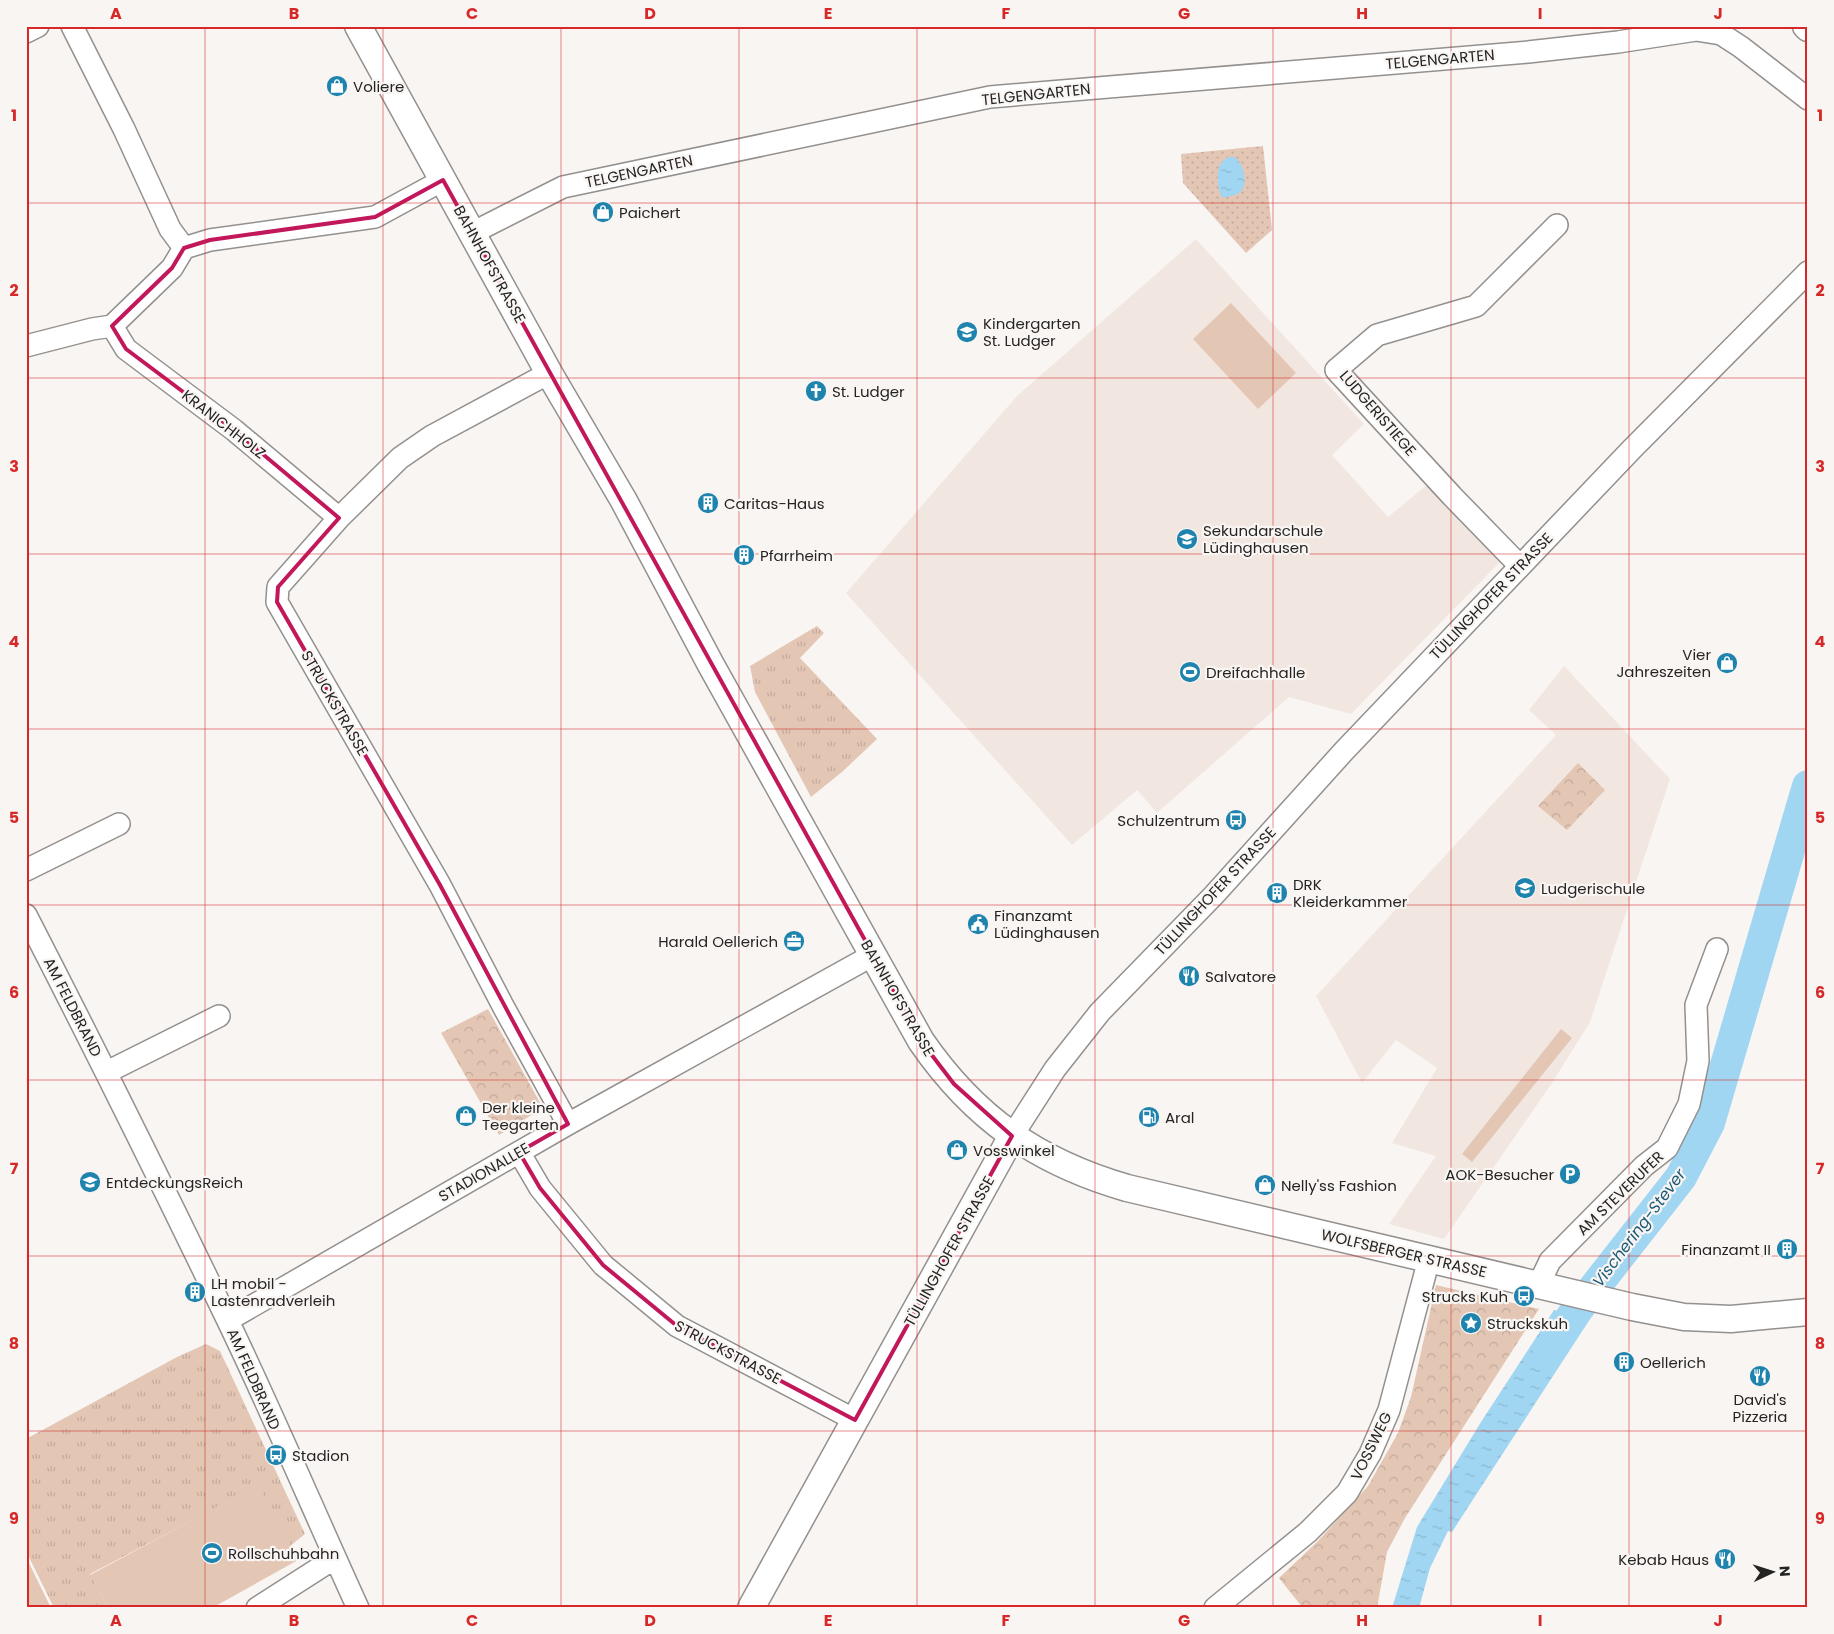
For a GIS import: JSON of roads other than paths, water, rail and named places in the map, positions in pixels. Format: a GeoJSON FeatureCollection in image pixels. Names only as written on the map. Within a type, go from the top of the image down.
{"type":"FeatureCollection","features":[{"type":"Feature","properties":{"kind":"main road","name":"BAHNHOFSTRASSE"},"geometry":{"type":"LineString","coordinates":[[358,26],[549,373],[624,501],[711,665],[921,1041],[937,1064],[976,1107],[1012,1136]]}},
{"type":"Feature","properties":{"kind":"main road","name":"WOLFSBERGER STRASSE"},"geometry":{"type":"LineString","coordinates":[[1012,1136],[1053,1159],[1098,1179],[1615,1303],[1684,1316],[1722,1318],[1808,1312]]}},
{"type":"Feature","properties":{"kind":"main road","name":"TÜLLINGHOFER STRASSE"},"geometry":{"type":"LineString","coordinates":[[751,1608],[1012,1136]]}},
{"type":"Feature","properties":{"kind":"street"},"geometry":{"type":"LineString","coordinates":[[26,32],[38,26]]}},
{"type":"Feature","properties":{"kind":"street"},"geometry":{"type":"LineString","coordinates":[[72,26],[124,129],[170,229],[184,248]]}},
{"type":"Feature","properties":{"kind":"street","name":"TELGENGARTEN"},"geometry":{"type":"LineString","coordinates":[[472,233],[563,187],[990,97],[1528,52],[1616,34],[1696,30],[1721,34],[1741,47],[1808,99]]}},
{"type":"Feature","properties":{"kind":"street"},"geometry":{"type":"LineString","coordinates":[[26,346],[92,329],[112,326],[172,268],[184,248],[210,240],[375,217],[444,180]]}},
{"type":"Feature","properties":{"kind":"street","name":"LUDGERISTIEGE"},"geometry":{"type":"LineString","coordinates":[[1520,566],[1452,496],[1336,370],[1377,335],[1476,306],[1557,225]]}},
{"type":"Feature","properties":{"kind":"street","name":"TÜLLINGHOFER STRASSE"},"geometry":{"type":"LineString","coordinates":[[1012,1136],[1055,1069],[1100,1012],[1214,895],[1344,751],[1632,448],[1808,272]]}},
{"type":"Feature","properties":{"kind":"street","name":"KRANICHHOLZ"},"geometry":{"type":"LineString","coordinates":[[112,326],[126,349],[234,430],[339,518]]}},
{"type":"Feature","properties":{"kind":"street","name":"STRUCKSTRASSE"},"geometry":{"type":"LineString","coordinates":[[549,373],[432,436],[400,458],[339,518],[278,587],[277,602],[440,885],[503,1006],[568,1124]]}},
{"type":"Feature","properties":{"kind":"street"},"geometry":{"type":"LineString","coordinates":[[26,870],[119,824]]}},
{"type":"Feature","properties":{"kind":"street","name":"AM FELDBRAND"},"geometry":{"type":"LineString","coordinates":[[26,915],[107,1072],[228,1320],[358,1608]]}},
{"type":"Feature","properties":{"kind":"street","name":"AM STEVERUFER"},"geometry":{"type":"LineString","coordinates":[[1548,1286],[1550,1261],[1644,1166],[1667,1148],[1689,1104],[1698,1061],[1696,1006],[1717,949]]}},
{"type":"Feature","properties":{"kind":"street","name":"STADIONALLEE"},"geometry":{"type":"LineString","coordinates":[[228,1320],[568,1124],[873,955]]}},
{"type":"Feature","properties":{"kind":"street","name":"AM FELDBRAND"},"geometry":{"type":"LineString","coordinates":[[107,1072],[219,1016]]}},
{"type":"Feature","properties":{"kind":"street","name":"STRUCKSTRASSE"},"geometry":{"type":"LineString","coordinates":[[519,1152],[540,1188],[603,1265],[677,1326],[855,1420]]}},
{"type":"Feature","properties":{"kind":"street","name":"VOSSWEG"},"geometry":{"type":"LineString","coordinates":[[1215,1608],[1308,1532],[1347,1493],[1370,1454],[1389,1410],[1430,1259]]}},
{"type":"Feature","properties":{"kind":"street"},"geometry":{"type":"LineString","coordinates":[[258,1608],[335,1558]]}},
{"type":"Feature","properties":{"kind":"water"},"geometry":{"type":"Polygon","coordinates":[[[1228,157],[1234,157],[1240,163],[1244,172],[1245,182],[1242,190],[1236,195],[1223,198],[1219,188],[1218,170],[1228,157]]]}},
{"type":"Feature","properties":{"kind":"water"},"geometry":{"type":"Polygon","coordinates":[[[1554,1310],[1590,1319],[1452,1532],[1448,1531],[1430,1568],[1419,1608],[1392,1608],[1417,1527],[1481,1422],[1554,1310]]]}},
{"type":"Feature","properties":{"kind":"waterway","name":"Vischering-Stever"},"geometry":{"type":"LineString","coordinates":[[1549,1351],[1573,1315],[1681,1177],[1709,1123],[1808,786]]}},
{"type":"Feature","properties":{"kind":"place","name":"Voliere"},"geometry":{"type":"Point","coordinates":[337,86]}},
{"type":"Feature","properties":{"kind":"place","name":"Paichert"},"geometry":{"type":"Point","coordinates":[603,212]}},
{"type":"Feature","properties":{"kind":"place","name":"Kindergarten St. Ludger"},"geometry":{"type":"Point","coordinates":[967,332]}},
{"type":"Feature","properties":{"kind":"place","name":"St. Ludger"},"geometry":{"type":"Point","coordinates":[816,391]}},
{"type":"Feature","properties":{"kind":"place","name":"Caritas-Haus"},"geometry":{"type":"Point","coordinates":[708,503]}},
{"type":"Feature","properties":{"kind":"place","name":"Sekundarschule Lüdinghausen"},"geometry":{"type":"Point","coordinates":[1187,539]}},
{"type":"Feature","properties":{"kind":"place","name":"Pfarrheim"},"geometry":{"type":"Point","coordinates":[744,555]}},
{"type":"Feature","properties":{"kind":"place","name":"Vier Jahreszeiten"},"geometry":{"type":"Point","coordinates":[1727,663]}},
{"type":"Feature","properties":{"kind":"place","name":"Dreifachhalle"},"geometry":{"type":"Point","coordinates":[1190,672]}},
{"type":"Feature","properties":{"kind":"place","name":"Schulzentrum"},"geometry":{"type":"Point","coordinates":[1236,820]}},
{"type":"Feature","properties":{"kind":"place","name":"Ludgerischule"},"geometry":{"type":"Point","coordinates":[1525,888]}},
{"type":"Feature","properties":{"kind":"place","name":"DRK Kleiderkammer"},"geometry":{"type":"Point","coordinates":[1277,893]}},
{"type":"Feature","properties":{"kind":"place","name":"Finanzamt Lüdinghausen"},"geometry":{"type":"Point","coordinates":[978,924]}},
{"type":"Feature","properties":{"kind":"place","name":"Harald Oellerich"},"geometry":{"type":"Point","coordinates":[794,941]}},
{"type":"Feature","properties":{"kind":"place","name":"Salvatore"},"geometry":{"type":"Point","coordinates":[1189,976]}},
{"type":"Feature","properties":{"kind":"place","name":"Der kleine Teegarten"},"geometry":{"type":"Point","coordinates":[466,1116]}},
{"type":"Feature","properties":{"kind":"place","name":"Aral"},"geometry":{"type":"Point","coordinates":[1149,1117]}},
{"type":"Feature","properties":{"kind":"place","name":"Vosswinkel"},"geometry":{"type":"Point","coordinates":[957,1150]}},
{"type":"Feature","properties":{"kind":"place","name":"AOK-Besucher"},"geometry":{"type":"Point","coordinates":[1570,1174]}},
{"type":"Feature","properties":{"kind":"place","name":"EntdeckungsReich"},"geometry":{"type":"Point","coordinates":[90,1182]}},
{"type":"Feature","properties":{"kind":"place","name":"Nelly'ss Fashion"},"geometry":{"type":"Point","coordinates":[1265,1185]}},
{"type":"Feature","properties":{"kind":"place","name":"Finanzamt II"},"geometry":{"type":"Point","coordinates":[1787,1249]}},
{"type":"Feature","properties":{"kind":"place","name":"LH mobil - Lastenradverleih"},"geometry":{"type":"Point","coordinates":[195,1292]}},
{"type":"Feature","properties":{"kind":"place","name":"Strucks Kuh"},"geometry":{"type":"Point","coordinates":[1524,1296]}},
{"type":"Feature","properties":{"kind":"place","name":"Struckskuh"},"geometry":{"type":"Point","coordinates":[1471,1323]}},
{"type":"Feature","properties":{"kind":"place","name":"Oellerich"},"geometry":{"type":"Point","coordinates":[1624,1362]}},
{"type":"Feature","properties":{"kind":"place","name":"David's Pizzeria"},"geometry":{"type":"Point","coordinates":[1760,1376]}},
{"type":"Feature","properties":{"kind":"place","name":"Stadion"},"geometry":{"type":"Point","coordinates":[276,1455]}},
{"type":"Feature","properties":{"kind":"place","name":"Rollschuhbahn"},"geometry":{"type":"Point","coordinates":[212,1553]}},
{"type":"Feature","properties":{"kind":"place","name":"Kebab Haus"},"geometry":{"type":"Point","coordinates":[1725,1559]}}]}
